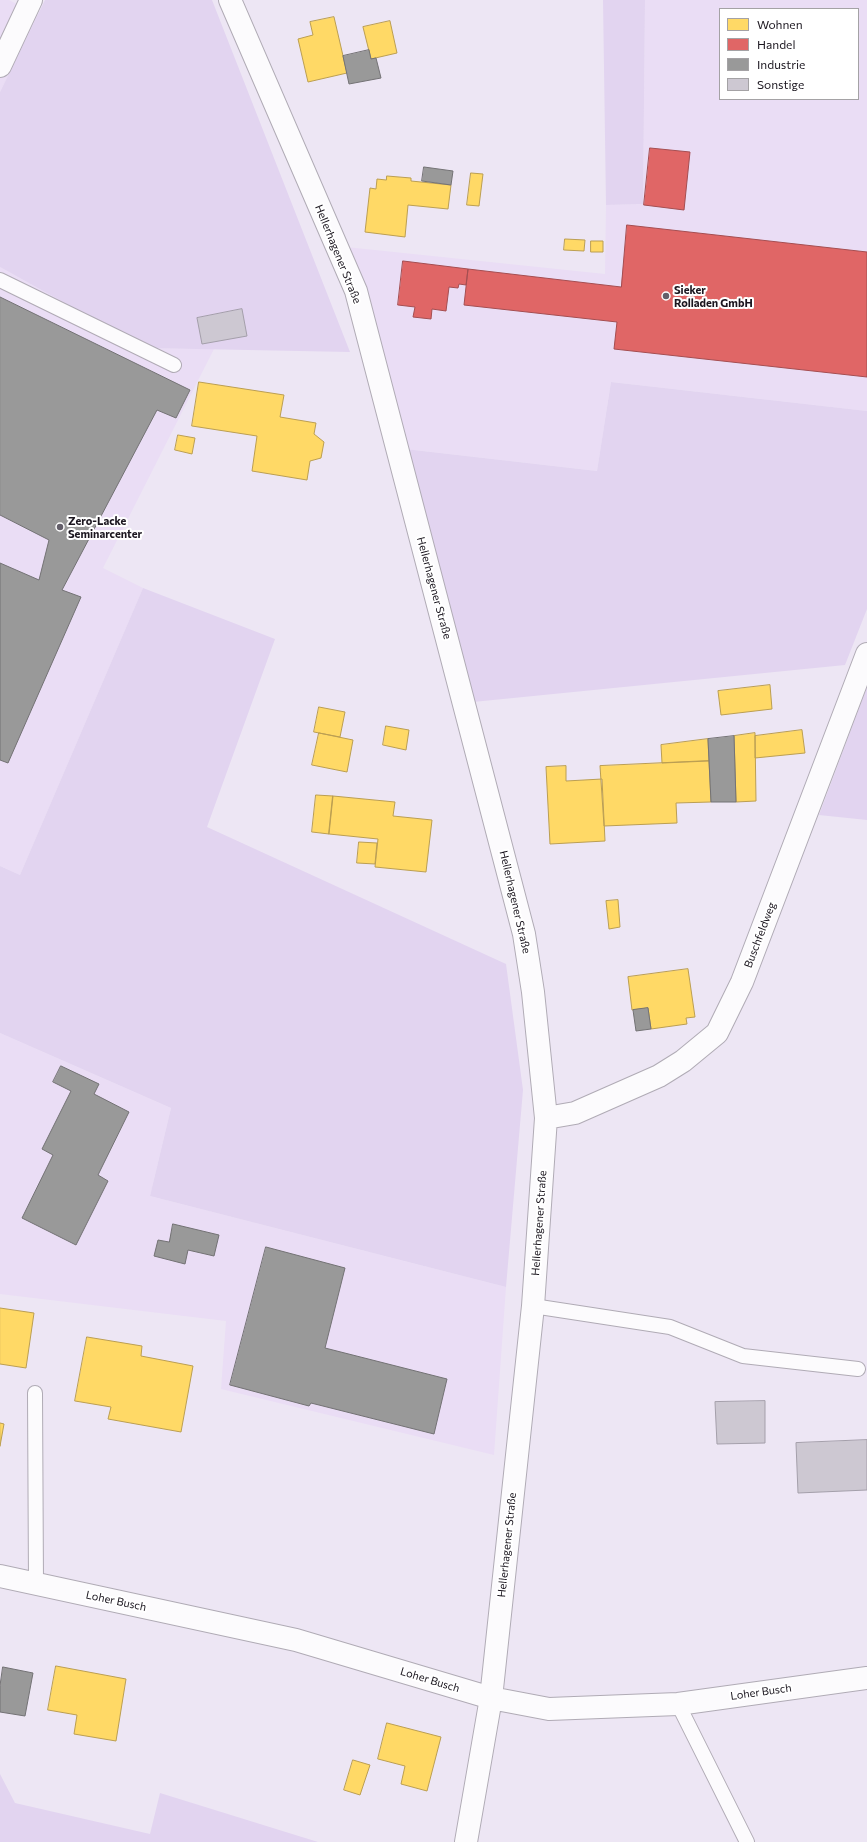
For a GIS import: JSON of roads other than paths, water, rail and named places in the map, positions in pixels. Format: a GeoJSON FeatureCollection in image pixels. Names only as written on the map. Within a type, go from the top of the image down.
{"type":"FeatureCollection","features":[{"type":"Feature","properties":{"kind":"street"},"geometry":{"type":"LineString","coordinates":[[0,66],[31,0]]}},
{"type":"Feature","properties":{"kind":"street","name":"Hellerhagener Straße"},"geometry":{"type":"LineString","coordinates":[[230,0],[356,291],[524,934],[533,992],[546,1118],[533,1306],[491,1698],[466,1842]]}},
{"type":"Feature","properties":{"kind":"street","name":"Buschfeldweg"},"geometry":{"type":"LineString","coordinates":[[546,1118],[575,1113],[659,1076],[683,1061],[717,1032],[742,982],[867,654]]}},
{"type":"Feature","properties":{"kind":"street","name":"Loher Busch"},"geometry":{"type":"LineString","coordinates":[[0,1576],[296,1640],[491,1698],[549,1709],[678,1704],[867,1678]]}},
{"type":"Feature","properties":{"kind":"lane"},"geometry":{"type":"LineString","coordinates":[[0,280],[174,365]]}},
{"type":"Feature","properties":{"kind":"lane"},"geometry":{"type":"LineString","coordinates":[[533,1306],[670,1327],[743,1356],[858,1369]]}},
{"type":"Feature","properties":{"kind":"lane"},"geometry":{"type":"LineString","coordinates":[[35,1393],[36,1584]]}},
{"type":"Feature","properties":{"kind":"lane"},"geometry":{"type":"LineString","coordinates":[[678,1704],[747,1842]]}},
{"type":"Feature","properties":{"kind":"place","name":"Sieker Rolladen GmbH"},"geometry":{"type":"Point","coordinates":[666,296]}},
{"type":"Feature","properties":{"kind":"place","name":"Zero-Lacke Seminarcenter"},"geometry":{"type":"Point","coordinates":[60,527]}}]}
